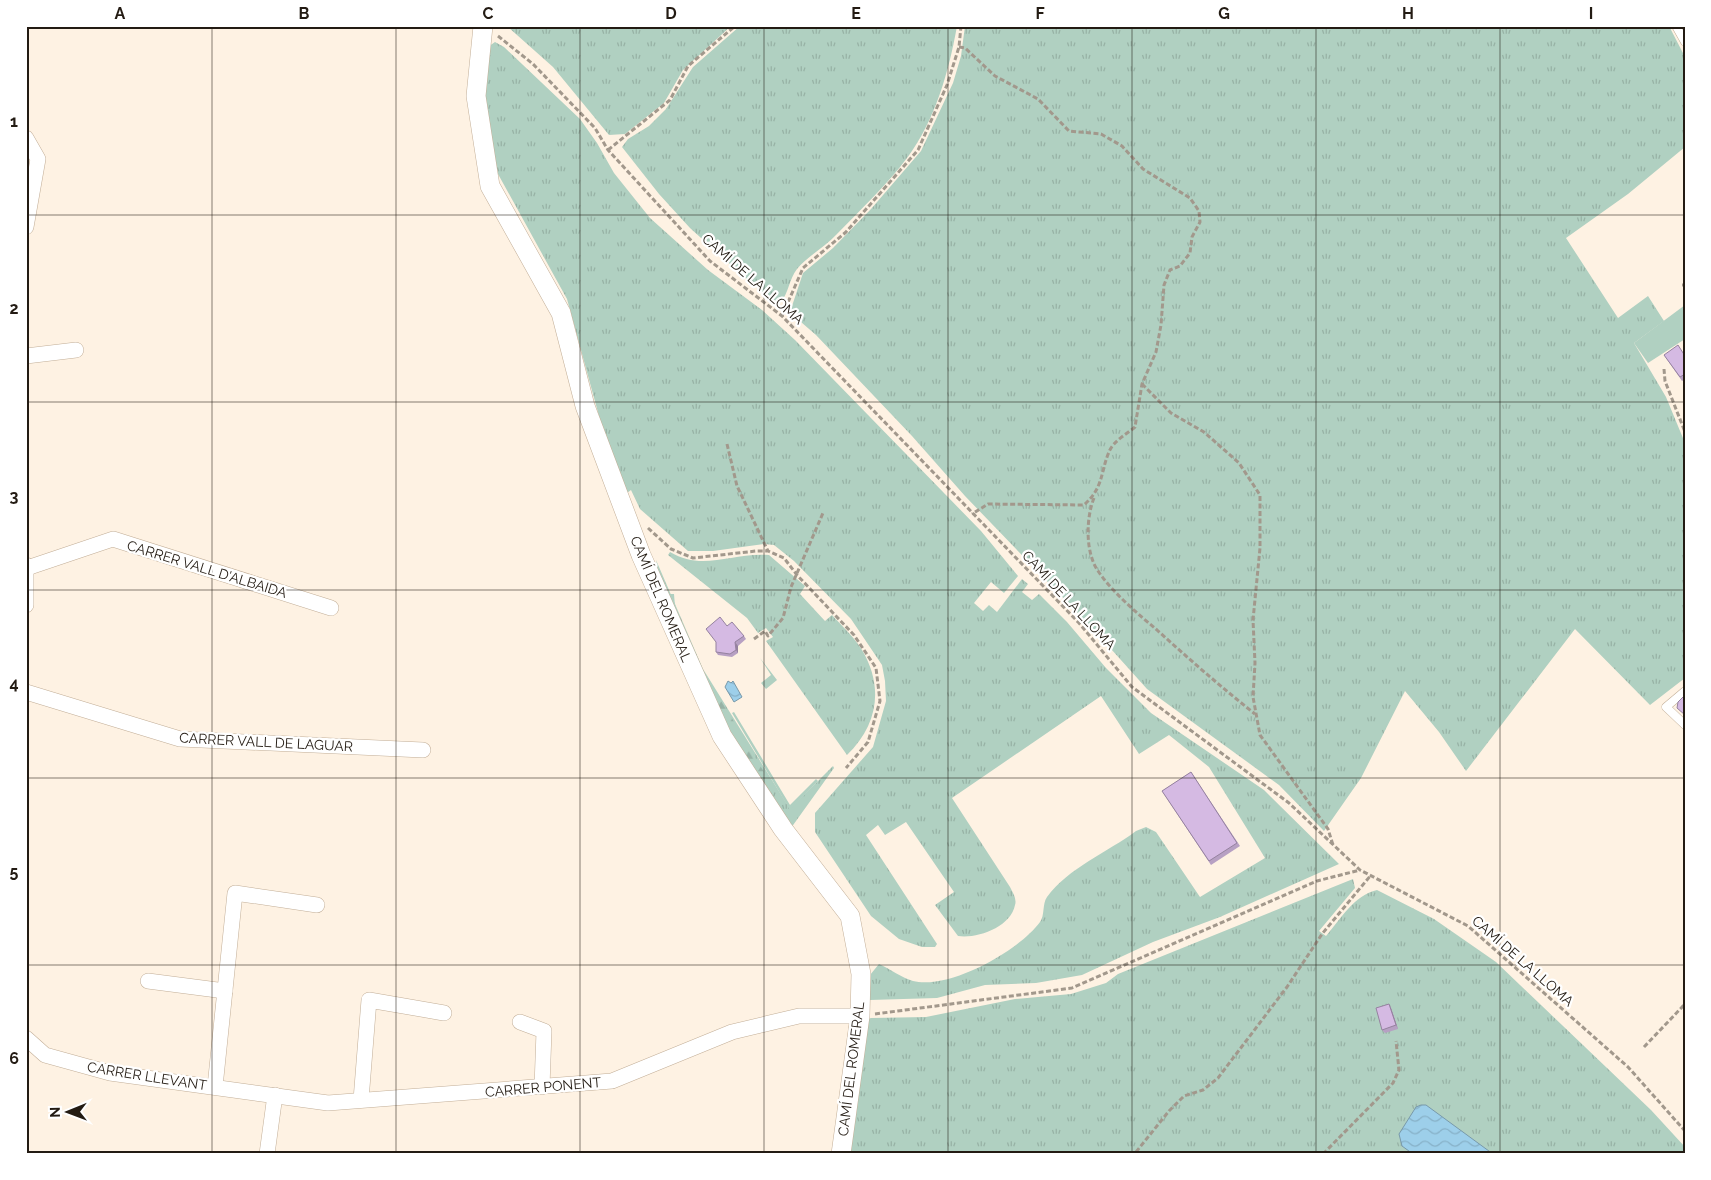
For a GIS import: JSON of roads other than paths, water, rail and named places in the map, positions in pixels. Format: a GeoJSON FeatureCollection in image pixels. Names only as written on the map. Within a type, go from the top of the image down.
{"type":"FeatureCollection","features":[{"type":"Feature","properties":{"kind":"street","name":"CAMÍ DEL ROMERAL"},"geometry":{"type":"LineString","coordinates":[[488,29],[476,96],[490,186],[561,313],[585,406],[668,619],[722,736],[783,829],[850,916],[861,974],[860,1016],[841,1154]]}},
{"type":"Feature","properties":{"kind":"street"},"geometry":{"type":"LineString","coordinates":[[26,138],[38,159],[26,227]]}},
{"type":"Feature","properties":{"kind":"street"},"geometry":{"type":"LineString","coordinates":[[26,356],[76,350]]}},
{"type":"Feature","properties":{"kind":"street","name":"CARRER VALL D'ALBAIDA"},"geometry":{"type":"LineString","coordinates":[[27,566],[113,540],[331,608]]}},
{"type":"Feature","properties":{"kind":"street"},"geometry":{"type":"LineString","coordinates":[[26,605],[27,566]]}},
{"type":"Feature","properties":{"kind":"street","name":"CARRER VALL DE LAGUAR"},"geometry":{"type":"LineString","coordinates":[[26,692],[180,739],[423,750]]}},
{"type":"Feature","properties":{"kind":"street"},"geometry":{"type":"LineString","coordinates":[[215,1087],[235,892],[317,905]]}},
{"type":"Feature","properties":{"kind":"street"},"geometry":{"type":"LineString","coordinates":[[148,981],[225,991]]}},
{"type":"Feature","properties":{"kind":"street"},"geometry":{"type":"LineString","coordinates":[[361,1100],[369,1000],[444,1013]]}},
{"type":"Feature","properties":{"kind":"street","name":"CARRER PONENT"},"geometry":{"type":"LineString","coordinates":[[275,1095],[328,1103],[612,1081],[732,1032],[799,1016],[860,1016]]}},
{"type":"Feature","properties":{"kind":"street"},"geometry":{"type":"LineString","coordinates":[[520,1022],[544,1031],[542,1087]]}},
{"type":"Feature","properties":{"kind":"street","name":"CARRER LLEVANT"},"geometry":{"type":"LineString","coordinates":[[26,1038],[45,1055],[110,1072],[275,1095]]}},
{"type":"Feature","properties":{"kind":"street"},"geometry":{"type":"LineString","coordinates":[[267,1154],[275,1095]]}},
{"type":"Feature","properties":{"kind":"lane"},"geometry":{"type":"LineString","coordinates":[[1676,26],[1685,42]]}},
{"type":"Feature","properties":{"kind":"lane"},"geometry":{"type":"LineString","coordinates":[[1685,691],[1666,707],[1685,725]]}},
{"type":"Feature","properties":{"kind":"water"},"geometry":{"type":"Polygon","coordinates":[[[728,681],[731,683],[733,681],[742,697],[734,702],[725,687],[728,681]]]}},
{"type":"Feature","properties":{"kind":"water"},"geometry":{"type":"Polygon","coordinates":[[[1426,1105],[1493,1154],[1413,1154],[1402,1146],[1399,1134],[1416,1107],[1426,1105]]]}}]}
